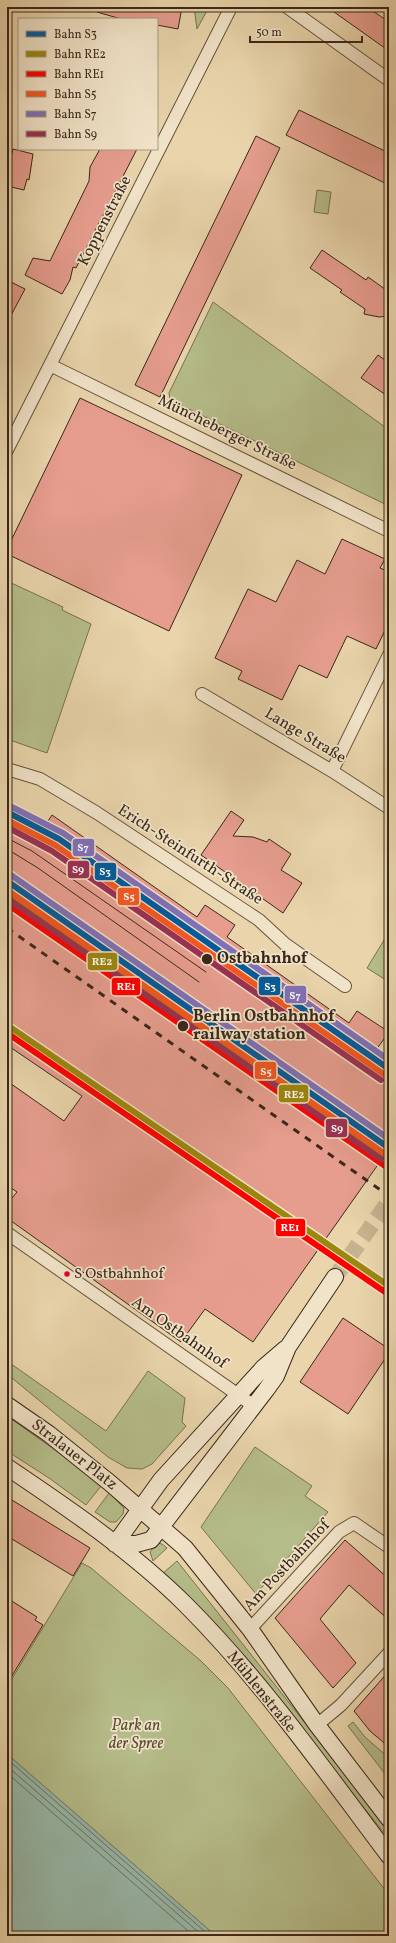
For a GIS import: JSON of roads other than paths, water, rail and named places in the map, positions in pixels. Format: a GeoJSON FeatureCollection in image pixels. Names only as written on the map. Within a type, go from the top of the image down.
{"type":"FeatureCollection","features":[{"type":"Feature","properties":{"kind":"main road"},"geometry":{"type":"LineString","coordinates":[[7,1467],[114,1544],[136,1544],[151,1540],[162,1528],[276,1376],[288,1347],[335,1277]]}},
{"type":"Feature","properties":{"kind":"main road"},"geometry":{"type":"LineString","coordinates":[[114,1544],[161,1480],[240,1396],[264,1367],[288,1347]]}},
{"type":"Feature","properties":{"kind":"main road","name":"Stralauer Platz"},"geometry":{"type":"LineString","coordinates":[[7,1405],[49,1434],[140,1508]]}},
{"type":"Feature","properties":{"kind":"main road","name":"Mühlenstraße"},"geometry":{"type":"LineString","coordinates":[[140,1508],[185,1548],[250,1629],[317,1725],[389,1819]]}},
{"type":"Feature","properties":{"kind":"main road","name":"Mühlenstraße"},"geometry":{"type":"LineString","coordinates":[[114,1544],[185,1604],[233,1656],[337,1787],[389,1856]]}},
{"type":"Feature","properties":{"kind":"street","name":"Koppenstraße"},"geometry":{"type":"LineString","coordinates":[[7,450],[231,7]]}},
{"type":"Feature","properties":{"kind":"street"},"geometry":{"type":"LineString","coordinates":[[287,7],[389,80]]}},
{"type":"Feature","properties":{"kind":"street","name":"Müncheberger Straße"},"geometry":{"type":"LineString","coordinates":[[50,364],[389,531]]}},
{"type":"Feature","properties":{"kind":"street"},"geometry":{"type":"LineString","coordinates":[[332,771],[389,655]]}},
{"type":"Feature","properties":{"kind":"street","name":"Lange Straße"},"geometry":{"type":"LineString","coordinates":[[202,694],[332,771],[389,808]]}},
{"type":"Feature","properties":{"kind":"street","name":"Erich-Steinfurth-Straße"},"geometry":{"type":"LineString","coordinates":[[7,769],[40,779],[97,813],[259,920],[285,944],[346,986]]}},
{"type":"Feature","properties":{"kind":"street","name":"Am Ostbahnhof"},"geometry":{"type":"LineString","coordinates":[[7,1232],[254,1406]]}},
{"type":"Feature","properties":{"kind":"street","name":"Am Postbahnhof"},"geometry":{"type":"LineString","coordinates":[[250,1629],[339,1532],[354,1523],[389,1546]]}},
{"type":"Feature","properties":{"kind":"street"},"geometry":{"type":"LineString","coordinates":[[317,1725],[341,1705],[389,1653]]}},
{"type":"Feature","properties":{"kind":"water"},"geometry":{"type":"Polygon","coordinates":[[[7,1754],[216,1936],[7,1936],[7,1754]]]}},
{"type":"Feature","properties":{"kind":"tunnel"},"geometry":{"type":"LineString","coordinates":[[335,1277],[389,1201]]}},
{"type":"Feature","properties":{"kind":"tram line"},"geometry":{"type":"LineString","coordinates":[[7,838],[32,851],[206,972]]}},
{"type":"Feature","properties":{"kind":"tram line"},"geometry":{"type":"LineString","coordinates":[[7,849],[38,868],[199,982]]}},
{"type":"Feature","properties":{"kind":"railway"},"geometry":{"type":"LineString","coordinates":[[7,928],[389,1196]]}},
{"type":"Feature","properties":{"kind":"rail line","name":"S7"},"geometry":{"type":"LineString","coordinates":[[10,806],[63,833],[389,1060]]}},
{"type":"Feature","properties":{"kind":"rail line","name":"S3"},"geometry":{"type":"LineString","coordinates":[[7,812],[59,839],[389,1069]]}},
{"type":"Feature","properties":{"kind":"rail line","name":"S5"},"geometry":{"type":"LineString","coordinates":[[7,820],[55,845],[385,1075]]}},
{"type":"Feature","properties":{"kind":"rail line","name":"S9"},"geometry":{"type":"LineString","coordinates":[[7,827],[52,851],[381,1080]]}},
{"type":"Feature","properties":{"kind":"rail line","name":"S7"},"geometry":{"type":"LineString","coordinates":[[11,875],[389,1139]]}},
{"type":"Feature","properties":{"kind":"rail line","name":"S3"},"geometry":{"type":"LineString","coordinates":[[7,881],[389,1148]]}},
{"type":"Feature","properties":{"kind":"rail line","name":"S5"},"geometry":{"type":"LineString","coordinates":[[7,890],[385,1154]]}},
{"type":"Feature","properties":{"kind":"rail line","name":"RE2"},"geometry":{"type":"LineString","coordinates":[[7,895],[389,1160]]}},
{"type":"Feature","properties":{"kind":"rail line","name":"S9"},"geometry":{"type":"LineString","coordinates":[[7,898],[381,1159]]}},
{"type":"Feature","properties":{"kind":"rail line","name":"RE1"},"geometry":{"type":"LineString","coordinates":[[7,904],[385,1166]]}},
{"type":"Feature","properties":{"kind":"rail line","name":"RE2"},"geometry":{"type":"LineString","coordinates":[[7,1025],[389,1286]]}},
{"type":"Feature","properties":{"kind":"rail line","name":"RE1"},"geometry":{"type":"LineString","coordinates":[[7,1033],[385,1292]]}},
{"type":"Feature","properties":{"kind":"place","name":"Ostbahnhof"},"geometry":{"type":"Point","coordinates":[207,959]}},
{"type":"Feature","properties":{"kind":"place","name":"Berlin Ostbahnhof railway station"},"geometry":{"type":"Point","coordinates":[183,1026]}},
{"type":"Feature","properties":{"kind":"place","name":"S Ostbahnhof"},"geometry":{"type":"Point","coordinates":[67,1274]}},
{"type":"Feature","properties":{"kind":"park label","name":"Park an der Spree"},"geometry":{"type":"Point","coordinates":[136,1735]}}]}
